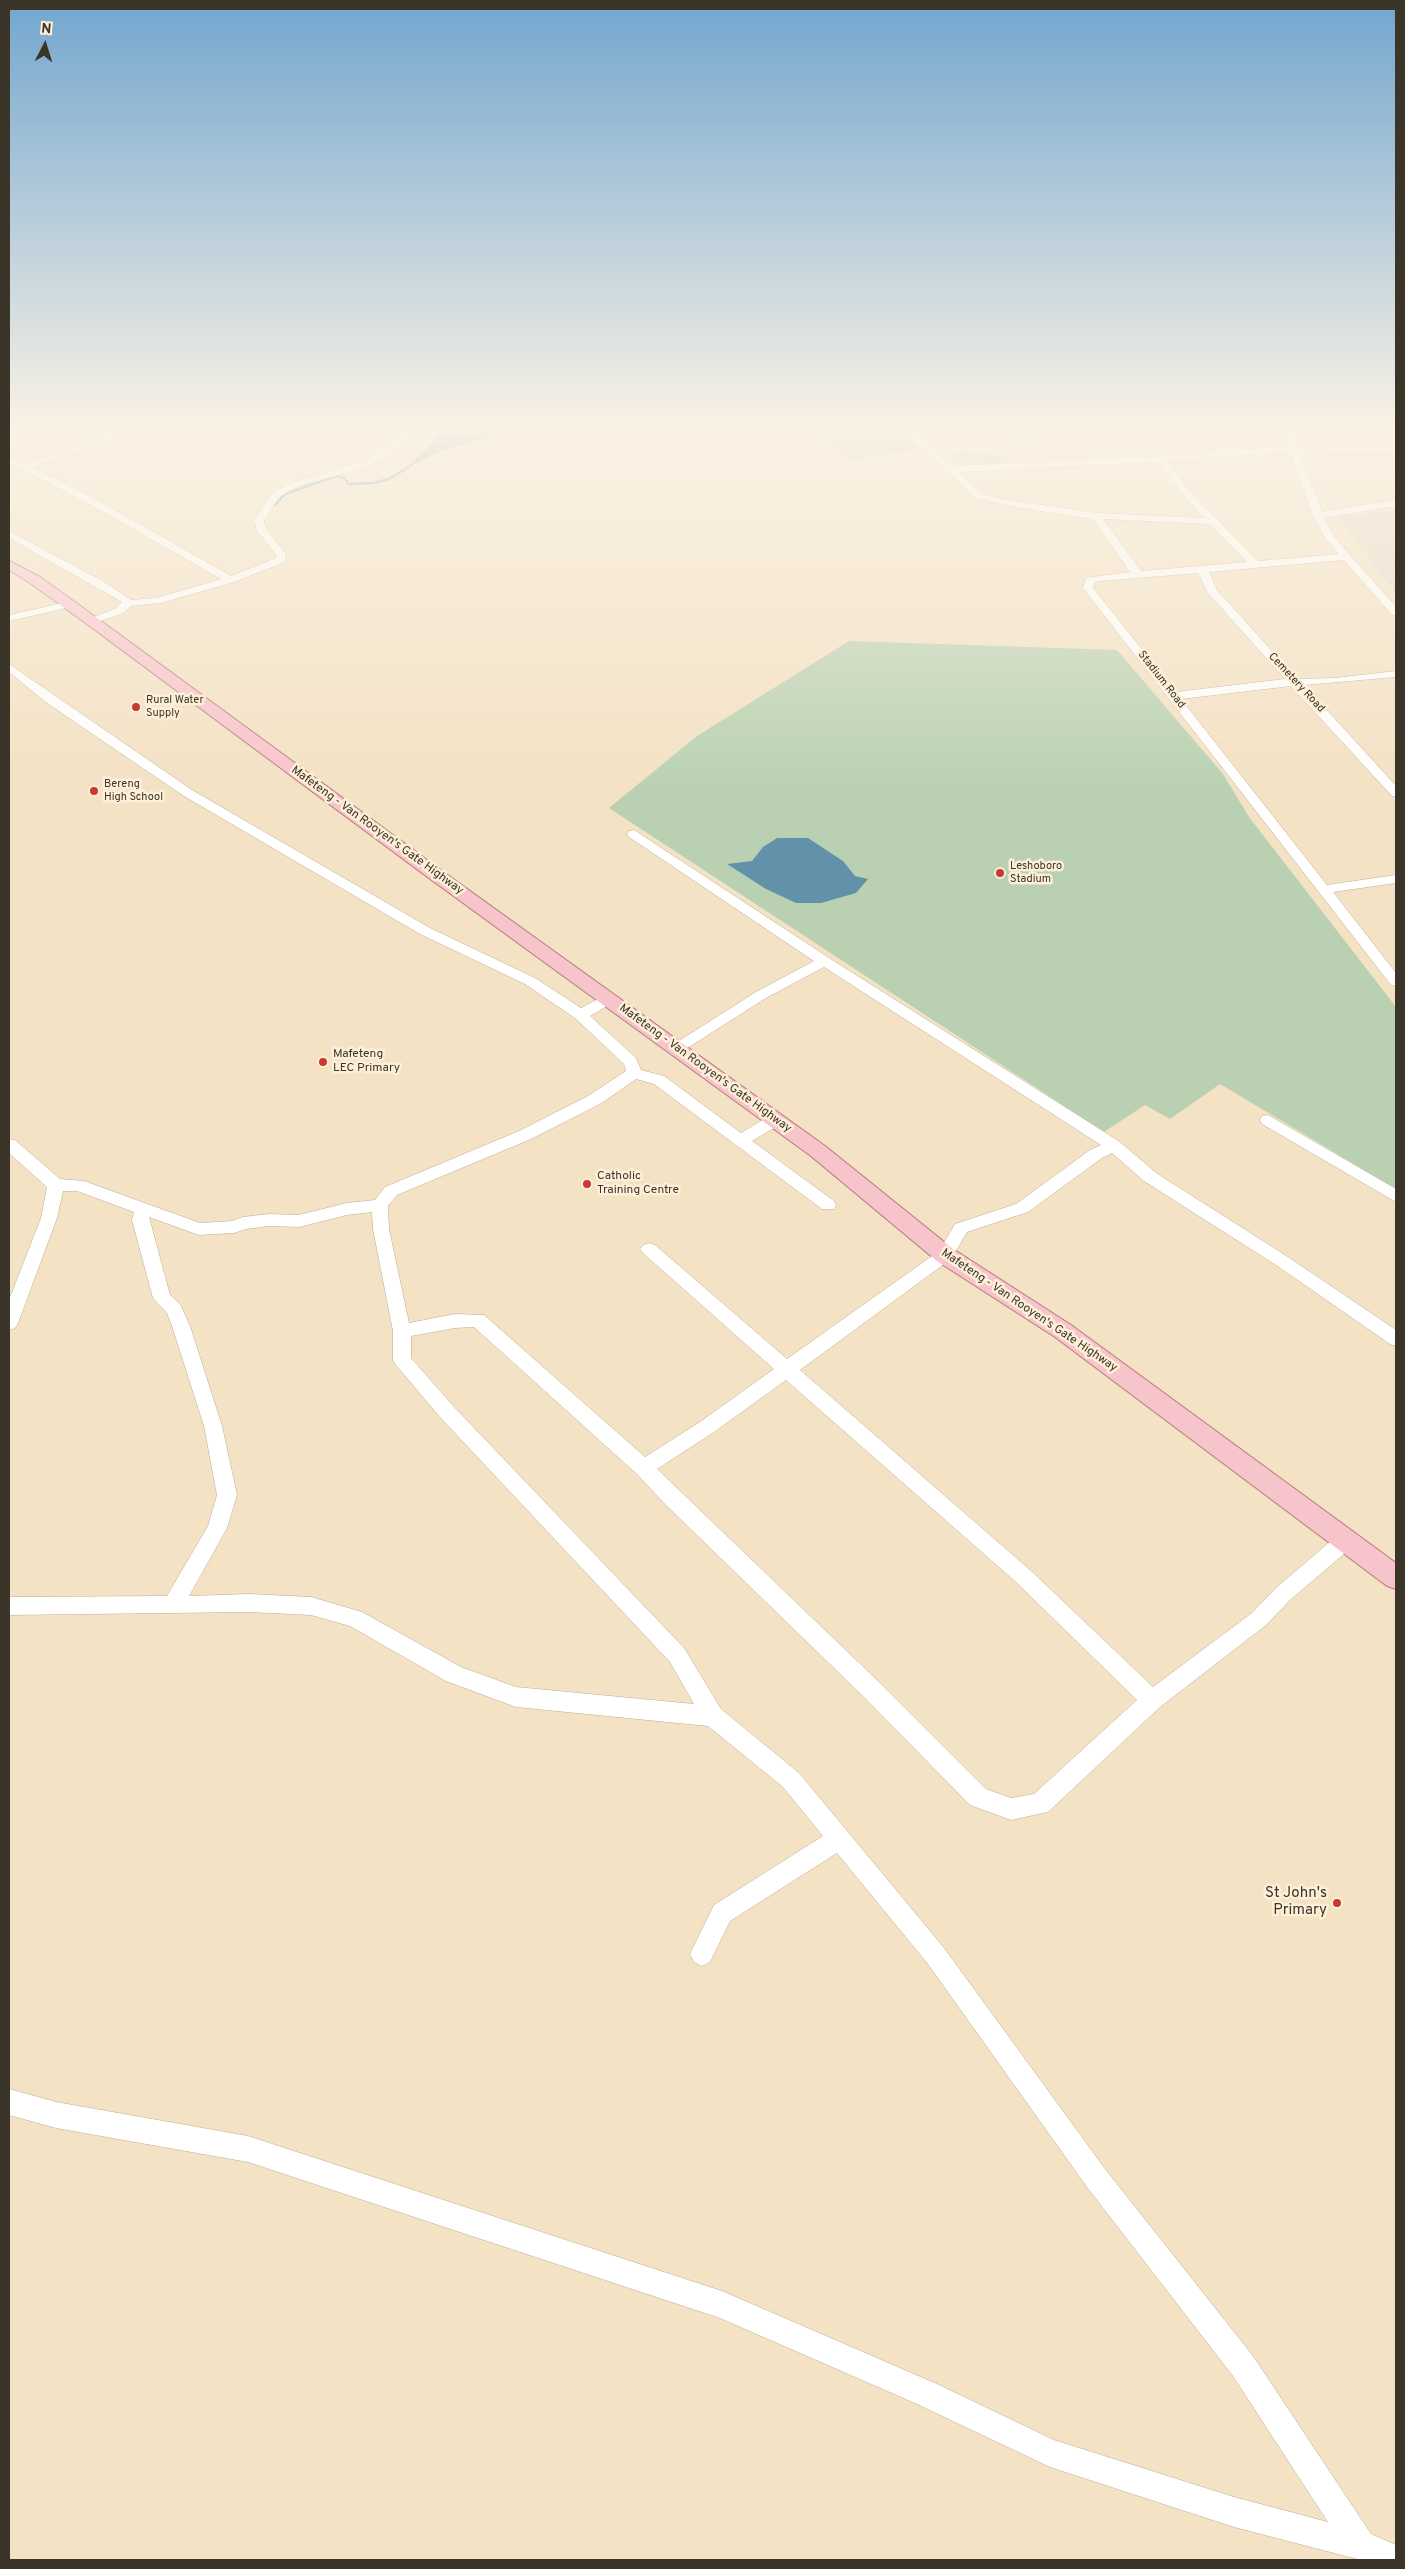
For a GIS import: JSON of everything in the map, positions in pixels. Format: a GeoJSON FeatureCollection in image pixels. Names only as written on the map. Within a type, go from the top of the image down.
{"type":"FeatureCollection","features":[{"type":"Feature","properties":{"kind":"main road","name":"Mafeteng - Van Rooyen's Gate Highway"},"geometry":{"type":"LineString","coordinates":[[9,565],[35,580],[67,605],[92,621],[432,872],[818,1151],[945,1255],[1063,1331],[1396,1578]]}},
{"type":"Feature","properties":{"kind":"street"},"geometry":{"type":"LineString","coordinates":[[36,549],[102,585],[128,604]]}},
{"type":"Feature","properties":{"kind":"street"},"geometry":{"type":"LineString","coordinates":[[176,549],[230,580]]}},
{"type":"Feature","properties":{"kind":"street"},"geometry":{"type":"LineString","coordinates":[[92,621],[119,611],[128,604],[157,601],[230,580],[272,564],[283,558],[276,549]]}},
{"type":"Feature","properties":{"kind":"street"},"geometry":{"type":"LineString","coordinates":[[1119,549],[1137,574]]}},
{"type":"Feature","properties":{"kind":"street"},"geometry":{"type":"LineString","coordinates":[[1241,549],[1255,564]]}},
{"type":"Feature","properties":{"kind":"street"},"geometry":{"type":"LineString","coordinates":[[1340,549],[1396,613]]}},
{"type":"Feature","properties":{"kind":"street","name":"Stadium Road"},"geometry":{"type":"LineString","coordinates":[[1346,557],[1137,574],[1090,580],[1088,588],[1396,982]]}},
{"type":"Feature","properties":{"kind":"street","name":"Cemetery Road"},"geometry":{"type":"LineString","coordinates":[[1202,569],[1212,591],[1396,793]]}},
{"type":"Feature","properties":{"kind":"street"},"geometry":{"type":"LineString","coordinates":[[9,618],[67,605]]}},
{"type":"Feature","properties":{"kind":"street"},"geometry":{"type":"LineString","coordinates":[[9,667],[51,700],[94,726],[188,793],[240,825],[425,931],[530,981],[580,1015],[631,1062],[634,1072]]}},
{"type":"Feature","properties":{"kind":"street"},"geometry":{"type":"LineString","coordinates":[[1174,696],[1224,688],[1294,682],[1335,681],[1396,674]]}},
{"type":"Feature","properties":{"kind":"street"},"geometry":{"type":"LineString","coordinates":[[634,834],[824,961],[1114,1146],[1150,1177],[1282,1261],[1396,1339]]}},
{"type":"Feature","properties":{"kind":"street"},"geometry":{"type":"LineString","coordinates":[[1325,889],[1396,879]]}},
{"type":"Feature","properties":{"kind":"street"},"geometry":{"type":"LineString","coordinates":[[676,1049],[760,995],[824,961]]}},
{"type":"Feature","properties":{"kind":"street"},"geometry":{"type":"LineString","coordinates":[[580,1015],[609,999]]}},
{"type":"Feature","properties":{"kind":"street"},"geometry":{"type":"LineString","coordinates":[[634,1072],[659,1080],[828,1205]]}},
{"type":"Feature","properties":{"kind":"street"},"geometry":{"type":"LineString","coordinates":[[634,1072],[594,1100],[525,1135],[390,1191],[380,1205],[381,1229],[402,1331],[402,1360],[447,1412],[677,1656],[713,1716],[791,1780],[936,1956],[1096,2178],[1242,2366],[1360,2545]]}},
{"type":"Feature","properties":{"kind":"street"},"geometry":{"type":"LineString","coordinates":[[740,1141],[775,1120]]}},
{"type":"Feature","properties":{"kind":"street"},"geometry":{"type":"LineString","coordinates":[[1268,1120],[1396,1196]]}},
{"type":"Feature","properties":{"kind":"street"},"geometry":{"type":"LineString","coordinates":[[9,1144],[56,1185],[78,1185],[199,1229],[234,1227],[243,1223],[269,1220],[299,1222],[347,1209],[380,1205]]}},
{"type":"Feature","properties":{"kind":"street"},"geometry":{"type":"LineString","coordinates":[[644,1468],[708,1428],[945,1255],[961,1228],[1022,1208],[1096,1154],[1114,1146]]}},
{"type":"Feature","properties":{"kind":"street"},"geometry":{"type":"LineString","coordinates":[[9,1323],[49,1218],[56,1185]]}},
{"type":"Feature","properties":{"kind":"street"},"geometry":{"type":"LineString","coordinates":[[143,1210],[140,1220],[162,1298],[174,1309],[182,1326],[213,1426],[227,1495],[217,1528],[173,1605]]}},
{"type":"Feature","properties":{"kind":"street"},"geometry":{"type":"LineString","coordinates":[[649,1250],[788,1369],[1023,1576],[1152,1700]]}},
{"type":"Feature","properties":{"kind":"street"},"geometry":{"type":"LineString","coordinates":[[402,1331],[455,1321],[478,1320],[644,1468],[672,1498],[874,1692],[978,1798],[1010,1809],[1040,1804],[1152,1700],[1259,1619],[1283,1594],[1345,1541]]}},
{"type":"Feature","properties":{"kind":"street"},"geometry":{"type":"LineString","coordinates":[[9,1606],[173,1605],[249,1602],[311,1606],[355,1618],[454,1674],[516,1697],[713,1716]]}},
{"type":"Feature","properties":{"kind":"street"},"geometry":{"type":"LineString","coordinates":[[702,1954],[722,1913],[839,1839]]}},
{"type":"Feature","properties":{"kind":"street"},"geometry":{"type":"LineString","coordinates":[[9,2102],[56,2115],[248,2149],[402,2199],[722,2305],[927,2394],[1050,2453],[1234,2512],[1360,2545],[1396,2560]]}},
{"type":"Feature","properties":{"kind":"shaded area"},"geometry":{"type":"Polygon","coordinates":[[[1362,549],[1396,549],[1396,593],[1362,549]]]}},
{"type":"Feature","properties":{"kind":"green space","name":"Leshoboro Stadium"},"geometry":{"type":"Polygon","coordinates":[[[849,641],[1117,650],[1223,774],[1249,817],[1396,1007],[1396,1189],[1220,1084],[1170,1119],[1145,1105],[1104,1132],[609,808],[697,736],[849,641]]]}},
{"type":"Feature","properties":{"kind":"water"},"geometry":{"type":"Polygon","coordinates":[[[777,838],[808,838],[843,861],[855,876],[868,879],[856,893],[821,903],[796,903],[766,889],[727,864],[752,861],[763,847],[777,838]]]}},
{"type":"Feature","properties":{"kind":"place","name":"Rural Water Supply"},"geometry":{"type":"Point","coordinates":[136,707]}},
{"type":"Feature","properties":{"kind":"place","name":"Bereng High School"},"geometry":{"type":"Point","coordinates":[94,791]}},
{"type":"Feature","properties":{"kind":"place","name":"Leshoboro Stadium"},"geometry":{"type":"Point","coordinates":[1000,873]}},
{"type":"Feature","properties":{"kind":"place","name":"Mafeteng LEC Primary"},"geometry":{"type":"Point","coordinates":[323,1062]}},
{"type":"Feature","properties":{"kind":"place","name":"Catholic Training Centre"},"geometry":{"type":"Point","coordinates":[587,1184]}},
{"type":"Feature","properties":{"kind":"place","name":"St John's Primary"},"geometry":{"type":"Point","coordinates":[1337,1903]}}]}
